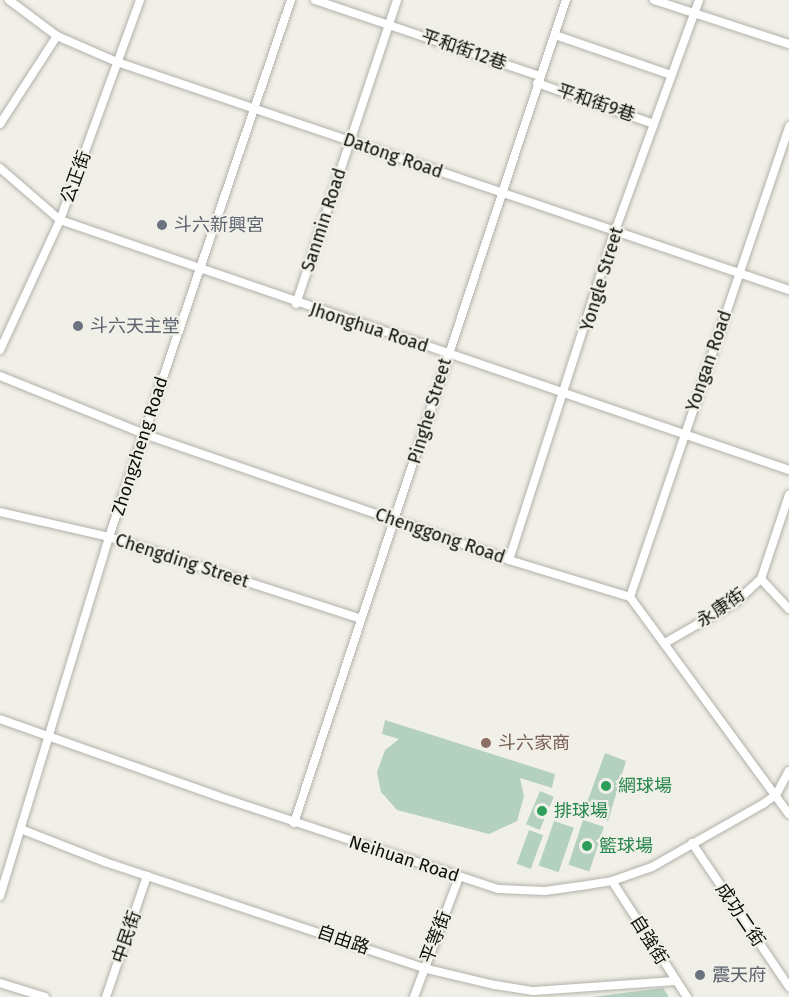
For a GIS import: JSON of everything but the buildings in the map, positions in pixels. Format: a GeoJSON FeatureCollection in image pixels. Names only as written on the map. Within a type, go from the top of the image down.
{"type":"FeatureCollection","features":[{"type":"Feature","properties":{"kind":"street","name":"Datong Road"},"geometry":{"type":"LineString","coordinates":[[9,0],[57,36],[117,62],[789,290]]}},
{"type":"Feature","properties":{"kind":"street","name":"公正街"},"geometry":{"type":"LineString","coordinates":[[0,350],[3,331],[60,220],[140,0]]}},
{"type":"Feature","properties":{"kind":"street","name":"Zhongzheng Road"},"geometry":{"type":"LineString","coordinates":[[0,896],[3,877],[23,830],[109,537],[291,0]]}},
{"type":"Feature","properties":{"kind":"street","name":"平和街12巷"},"geometry":{"type":"LineString","coordinates":[[315,0],[538,79]]}},
{"type":"Feature","properties":{"kind":"street","name":"Sanmin Road"},"geometry":{"type":"LineString","coordinates":[[296,304],[397,0]]}},
{"type":"Feature","properties":{"kind":"street","name":"Pinghe Street"},"geometry":{"type":"LineString","coordinates":[[294,823],[566,0]]}},
{"type":"Feature","properties":{"kind":"street"},"geometry":{"type":"LineString","coordinates":[[654,0],[789,45]]}},
{"type":"Feature","properties":{"kind":"street","name":"Yongle Street"},"geometry":{"type":"LineString","coordinates":[[509,560],[615,232],[699,0]]}},
{"type":"Feature","properties":{"kind":"street"},"geometry":{"type":"LineString","coordinates":[[555,35],[671,75]]}},
{"type":"Feature","properties":{"kind":"street"},"geometry":{"type":"LineString","coordinates":[[0,124],[57,36]]}},
{"type":"Feature","properties":{"kind":"street","name":"平和街9巷"},"geometry":{"type":"LineString","coordinates":[[538,79],[654,124]]}},
{"type":"Feature","properties":{"kind":"street","name":"Yongan Road"},"geometry":{"type":"LineString","coordinates":[[630,597],[789,126]]}},
{"type":"Feature","properties":{"kind":"street","name":"Jhonghua Road"},"geometry":{"type":"LineString","coordinates":[[0,168],[60,220],[296,304],[789,470]]}},
{"type":"Feature","properties":{"kind":"street","name":"Chenggong Road"},"geometry":{"type":"LineString","coordinates":[[0,376],[144,434],[509,560],[630,597]]}},
{"type":"Feature","properties":{"kind":"street","name":"永康街"},"geometry":{"type":"LineString","coordinates":[[665,643],[736,602],[760,579],[789,495]]}},
{"type":"Feature","properties":{"kind":"street","name":"Chengding Street"},"geometry":{"type":"LineString","coordinates":[[0,512],[109,537],[361,619]]}},
{"type":"Feature","properties":{"kind":"street"},"geometry":{"type":"LineString","coordinates":[[760,579],[788,608]]}},
{"type":"Feature","properties":{"kind":"street"},"geometry":{"type":"LineString","coordinates":[[630,597],[789,814]]}},
{"type":"Feature","properties":{"kind":"street","name":"Neihuan Road"},"geometry":{"type":"LineString","coordinates":[[0,719],[294,823],[498,889],[545,891],[612,881],[652,867],[776,795]]}},
{"type":"Feature","properties":{"kind":"street"},"geometry":{"type":"LineString","coordinates":[[776,795],[789,771]]}},
{"type":"Feature","properties":{"kind":"street","name":"自由路"},"geometry":{"type":"LineString","coordinates":[[23,830],[147,876],[423,968],[495,985],[554,994],[675,981]]}},
{"type":"Feature","properties":{"kind":"street","name":"成功二街"},"geometry":{"type":"LineString","coordinates":[[692,843],[789,987]]}},
{"type":"Feature","properties":{"kind":"street","name":"中民街"},"geometry":{"type":"LineString","coordinates":[[106,997],[147,876]]}},
{"type":"Feature","properties":{"kind":"street","name":"平等街"},"geometry":{"type":"LineString","coordinates":[[414,997],[459,877]]}},
{"type":"Feature","properties":{"kind":"street","name":"自強街"},"geometry":{"type":"LineString","coordinates":[[612,881],[687,997]]}},
{"type":"Feature","properties":{"kind":"street"},"geometry":{"type":"LineString","coordinates":[[0,983],[45,997]]}},
{"type":"Feature","properties":{"kind":"green space"},"geometry":{"type":"Polygon","coordinates":[[[385,720],[555,774],[552,788],[520,778],[524,796],[517,821],[489,834],[397,810],[381,792],[377,772],[385,750],[399,739],[382,734],[385,720]]]}},
{"type":"Feature","properties":{"kind":"green space","name":"網球場"},"geometry":{"type":"Polygon","coordinates":[[[605,753],[626,761],[608,821],[584,811],[605,753]]]}},
{"type":"Feature","properties":{"kind":"green space","name":"排球場"},"geometry":{"type":"Polygon","coordinates":[[[540,791],[554,797],[540,830],[526,824],[540,791]]]}},
{"type":"Feature","properties":{"kind":"green space","name":"籃球場"},"geometry":{"type":"Polygon","coordinates":[[[583,820],[604,827],[589,871],[568,865],[583,820]]]}},
{"type":"Feature","properties":{"kind":"green space","name":"籃球場"},"geometry":{"type":"Polygon","coordinates":[[[554,821],[574,828],[559,872],[539,865],[554,821]]]}},
{"type":"Feature","properties":{"kind":"green space","name":"排球場"},"geometry":{"type":"Polygon","coordinates":[[[529,830],[543,835],[531,869],[517,864],[529,830]]]}},
{"type":"Feature","properties":{"kind":"green space"},"geometry":{"type":"Polygon","coordinates":[[[663,988],[669,997],[592,997],[663,988]]]}},
{"type":"Feature","properties":{"kind":"place","name":"斗六新興宮"},"geometry":{"type":"Point","coordinates":[162,225]}},
{"type":"Feature","properties":{"kind":"place","name":"斗六天主堂"},"geometry":{"type":"Point","coordinates":[78,326]}},
{"type":"Feature","properties":{"kind":"place","name":"斗六家商"},"geometry":{"type":"Point","coordinates":[486,743]}},
{"type":"Feature","properties":{"kind":"place","name":"網球場"},"geometry":{"type":"Point","coordinates":[606,786]}},
{"type":"Feature","properties":{"kind":"place","name":"排球場"},"geometry":{"type":"Point","coordinates":[542,811]}},
{"type":"Feature","properties":{"kind":"place","name":"籃球場"},"geometry":{"type":"Point","coordinates":[587,846]}},
{"type":"Feature","properties":{"kind":"place","name":"震天府"},"geometry":{"type":"Point","coordinates":[700,975]}}]}
